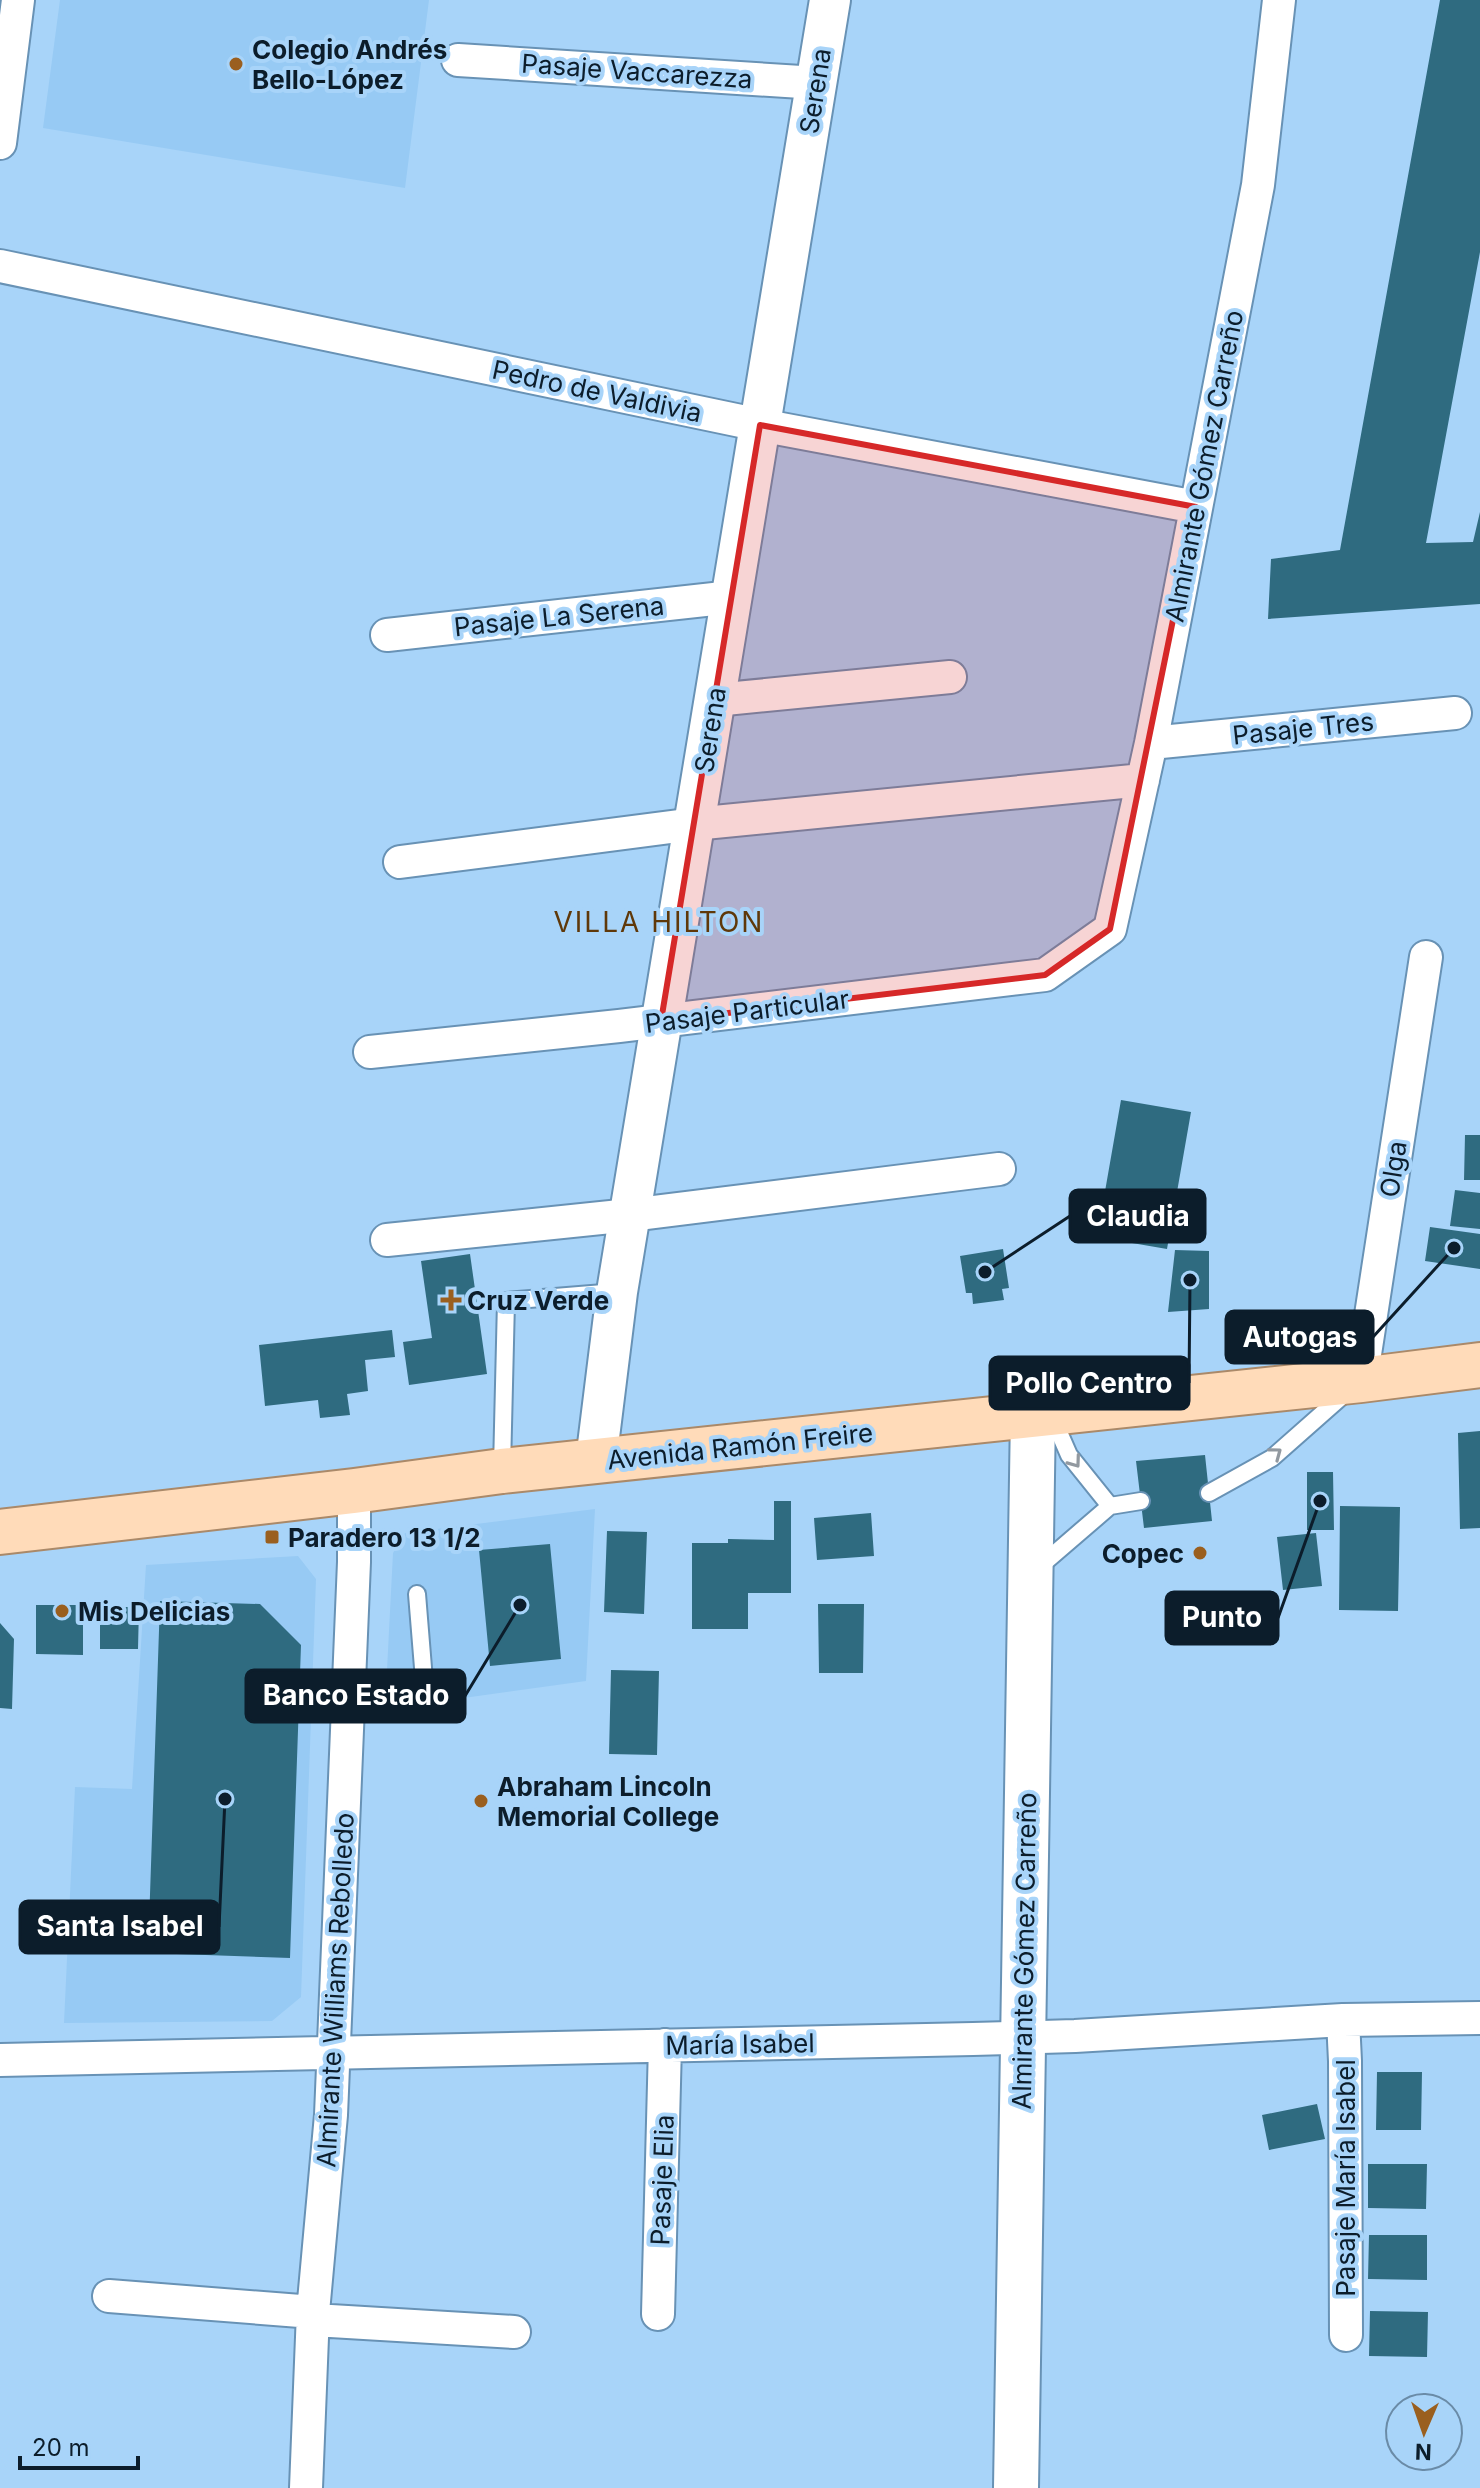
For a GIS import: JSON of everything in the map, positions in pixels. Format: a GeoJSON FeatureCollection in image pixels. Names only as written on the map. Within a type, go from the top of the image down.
{"type":"FeatureCollection","features":[{"type":"Feature","properties":{"kind":"main road","name":"Avenida Ramón Freire"},"geometry":{"type":"LineString","coordinates":[[0,1532],[502,1471],[1480,1365]]}},
{"type":"Feature","properties":{"kind":"main road","name":"Almirante Gómez Carreño"},"geometry":{"type":"LineString","coordinates":[[1016,2488],[1029,1577],[1042,1414]]}},
{"type":"Feature","properties":{"kind":"street"},"geometry":{"type":"LineString","coordinates":[[0,143],[18,0]]}},
{"type":"Feature","properties":{"kind":"street","name":"Serena"},"geometry":{"type":"LineString","coordinates":[[596,1461],[617,1292],[830,0]]}},
{"type":"Feature","properties":{"kind":"street","name":"Almirante Gómez Carreño"},"geometry":{"type":"LineString","coordinates":[[1110,929],[1151,743],[1258,185],[1279,0]]}},
{"type":"Feature","properties":{"kind":"street","name":"Pasaje Vaccarezza"},"geometry":{"type":"LineString","coordinates":[[458,60],[817,83]]}},
{"type":"Feature","properties":{"kind":"street","name":"Pedro de Valdivia"},"geometry":{"type":"LineString","coordinates":[[0,266],[760,425],[1196,507]]}},
{"type":"Feature","properties":{"kind":"street","name":"Pasaje La Serena"},"geometry":{"type":"LineString","coordinates":[[387,635],[732,597]]}},
{"type":"Feature","properties":{"kind":"street"},"geometry":{"type":"LineString","coordinates":[[715,700],[950,677]]}},
{"type":"Feature","properties":{"kind":"street","name":"Pasaje Tres"},"geometry":{"type":"LineString","coordinates":[[1151,743],[1455,713]]}},
{"type":"Feature","properties":{"kind":"street"},"geometry":{"type":"LineString","coordinates":[[400,862],[694,824],[1143,780]]}},
{"type":"Feature","properties":{"kind":"street","name":"Pasaje Particular"},"geometry":{"type":"LineString","coordinates":[[370,1052],[1045,975],[1110,929]]}},
{"type":"Feature","properties":{"kind":"street","name":"Olga"},"geometry":{"type":"LineString","coordinates":[[1361,1380],[1426,957]]}},
{"type":"Feature","properties":{"kind":"street"},"geometry":{"type":"LineString","coordinates":[[387,1240],[630,1215],[999,1169]]}},
{"type":"Feature","properties":{"kind":"street","name":"Almirante Williams Rebolledo"},"geometry":{"type":"LineString","coordinates":[[306,2488],[313,2316],[331,2115],[354,1562],[354,1491]]}},
{"type":"Feature","properties":{"kind":"street","name":"María Isabel"},"geometry":{"type":"LineString","coordinates":[[0,2060],[1022,2038],[1343,2020],[1480,2018]]}},
{"type":"Feature","properties":{"kind":"street","name":"Pasaje María Isabel"},"geometry":{"type":"LineString","coordinates":[[1343,2020],[1346,2335]]}},
{"type":"Feature","properties":{"kind":"street","name":"Pasaje Elia"},"geometry":{"type":"LineString","coordinates":[[658,2314],[665,2045]]}},
{"type":"Feature","properties":{"kind":"street"},"geometry":{"type":"LineString","coordinates":[[109,2296],[514,2332]]}},
{"type":"Feature","properties":{"kind":"lane"},"geometry":{"type":"LineString","coordinates":[[502,1471],[506,1301],[617,1292]]}},
{"type":"Feature","properties":{"kind":"lane"},"geometry":{"type":"LineString","coordinates":[[1209,1493],[1272,1458],[1361,1380]]}},
{"type":"Feature","properties":{"kind":"lane"},"geometry":{"type":"LineString","coordinates":[[1042,1414],[1069,1455],[1110,1506]]}},
{"type":"Feature","properties":{"kind":"lane"},"geometry":{"type":"LineString","coordinates":[[1029,1577],[1110,1506],[1141,1501]]}},
{"type":"Feature","properties":{"kind":"lane"},"geometry":{"type":"LineString","coordinates":[[349,1693],[424,1680],[417,1594]]}},
{"type":"Feature","properties":{"kind":"highlighted area"},"geometry":{"type":"Polygon","coordinates":[[[760,425],[1196,507],[1110,929],[1045,975],[661,1021],[760,425]]]}},
{"type":"Feature","properties":{"kind":"shaded area","name":"Colegio Andrés Bello-López"},"geometry":{"type":"Polygon","coordinates":[[[60,0],[429,0],[405,188],[43,128],[60,0]]]}},
{"type":"Feature","properties":{"kind":"shaded area"},"geometry":{"type":"Polygon","coordinates":[[[595,1509],[586,1681],[385,1709],[393,1553],[405,1533],[595,1509]]]}},
{"type":"Feature","properties":{"kind":"shaded area"},"geometry":{"type":"Polygon","coordinates":[[[298,1556],[316,1579],[301,1997],[272,2021],[64,2023],[75,1787],[132,1789],[146,1565],[298,1556]]]}},
{"type":"Feature","properties":{"kind":"building"},"geometry":{"type":"Polygon","coordinates":[[[1440,0],[1480,0],[1480,252],[1426,543],[1473,542],[1480,512],[1480,604],[1268,619],[1271,559],[1340,550],[1440,0]]]}},
{"type":"Feature","properties":{"kind":"building"},"geometry":{"type":"Polygon","coordinates":[[[1121,1100],[1191,1112],[1167,1249],[1097,1237],[1121,1100]]]}},
{"type":"Feature","properties":{"kind":"building"},"geometry":{"type":"Polygon","coordinates":[[[1465,1135],[1480,1135],[1480,1180],[1464,1180],[1465,1135]]]}},
{"type":"Feature","properties":{"kind":"building"},"geometry":{"type":"Polygon","coordinates":[[[1455,1190],[1480,1193],[1480,1229],[1450,1226],[1455,1190]]]}},
{"type":"Feature","properties":{"kind":"building"},"geometry":{"type":"Polygon","coordinates":[[[1430,1227],[1480,1234],[1480,1269],[1425,1261],[1430,1227]]]}},
{"type":"Feature","properties":{"kind":"building"},"geometry":{"type":"Polygon","coordinates":[[[1003,1249],[1009,1288],[1002,1289],[1004,1300],[973,1304],[972,1293],[966,1293],[960,1256],[1003,1249]]]}},
{"type":"Feature","properties":{"kind":"building"},"geometry":{"type":"Polygon","coordinates":[[[1175,1250],[1209,1251],[1209,1309],[1168,1312],[1175,1250]]]}},
{"type":"Feature","properties":{"kind":"building","name":"Cruz Verde"},"geometry":{"type":"Polygon","coordinates":[[[470,1254],[487,1374],[409,1385],[403,1342],[432,1338],[421,1261],[470,1254]]]}},
{"type":"Feature","properties":{"kind":"building"},"geometry":{"type":"Polygon","coordinates":[[[392,1330],[395,1357],[365,1360],[368,1391],[347,1394],[350,1415],[320,1418],[318,1400],[265,1406],[259,1345],[392,1330]]]}},
{"type":"Feature","properties":{"kind":"building"},"geometry":{"type":"Polygon","coordinates":[[[1480,1431],[1480,1528],[1460,1529],[1458,1433],[1480,1431]]]}},
{"type":"Feature","properties":{"kind":"building"},"geometry":{"type":"Polygon","coordinates":[[[1205,1455],[1212,1521],[1144,1528],[1136,1461],[1205,1455]]]}},
{"type":"Feature","properties":{"kind":"building"},"geometry":{"type":"Polygon","coordinates":[[[1307,1472],[1333,1472],[1334,1530],[1307,1530],[1307,1472]]]}},
{"type":"Feature","properties":{"kind":"building"},"geometry":{"type":"Polygon","coordinates":[[[774,1501],[791,1501],[791,1593],[748,1593],[748,1629],[692,1629],[692,1543],[728,1543],[728,1539],[774,1540],[774,1501]]]}},
{"type":"Feature","properties":{"kind":"building"},"geometry":{"type":"Polygon","coordinates":[[[1340,1506],[1400,1507],[1398,1611],[1339,1610],[1340,1506]]]}},
{"type":"Feature","properties":{"kind":"building"},"geometry":{"type":"Polygon","coordinates":[[[871,1513],[874,1556],[817,1560],[814,1518],[871,1513]]]}},
{"type":"Feature","properties":{"kind":"building"},"geometry":{"type":"Polygon","coordinates":[[[607,1531],[647,1532],[644,1614],[604,1612],[607,1531]]]}},
{"type":"Feature","properties":{"kind":"building"},"geometry":{"type":"Polygon","coordinates":[[[1316,1533],[1322,1586],[1283,1590],[1277,1537],[1316,1533]]]}},
{"type":"Feature","properties":{"kind":"building"},"geometry":{"type":"Polygon","coordinates":[[[550,1544],[561,1659],[490,1666],[479,1550],[550,1544]]]}},
{"type":"Feature","properties":{"kind":"building"},"geometry":{"type":"Polygon","coordinates":[[[160,1601],[260,1604],[301,1645],[290,1958],[148,1953],[160,1601]]]}},
{"type":"Feature","properties":{"kind":"building"},"geometry":{"type":"Polygon","coordinates":[[[818,1604],[864,1604],[863,1673],[819,1673],[818,1604]]]}},
{"type":"Feature","properties":{"kind":"building"},"geometry":{"type":"Polygon","coordinates":[[[36,1605],[83,1605],[83,1655],[36,1654],[36,1605]]]}},
{"type":"Feature","properties":{"kind":"building"},"geometry":{"type":"Polygon","coordinates":[[[100,1607],[139,1607],[138,1649],[100,1649],[100,1607]]]}},
{"type":"Feature","properties":{"kind":"building"},"geometry":{"type":"Polygon","coordinates":[[[0,1623],[14,1639],[12,1709],[0,1708],[0,1623]]]}},
{"type":"Feature","properties":{"kind":"building"},"geometry":{"type":"Polygon","coordinates":[[[611,1670],[659,1671],[657,1755],[609,1754],[611,1670]]]}},
{"type":"Feature","properties":{"kind":"building"},"geometry":{"type":"Polygon","coordinates":[[[1377,2072],[1422,2072],[1421,2130],[1376,2130],[1377,2072]]]}},
{"type":"Feature","properties":{"kind":"building"},"geometry":{"type":"Polygon","coordinates":[[[1317,2104],[1325,2139],[1269,2150],[1262,2115],[1317,2104]]]}},
{"type":"Feature","properties":{"kind":"building"},"geometry":{"type":"Polygon","coordinates":[[[1368,2164],[1427,2164],[1426,2209],[1368,2208],[1368,2164]]]}},
{"type":"Feature","properties":{"kind":"building"},"geometry":{"type":"Polygon","coordinates":[[[1369,2235],[1427,2235],[1427,2280],[1368,2279],[1369,2235]]]}},
{"type":"Feature","properties":{"kind":"building"},"geometry":{"type":"Polygon","coordinates":[[[1370,2311],[1428,2312],[1427,2357],[1369,2356],[1370,2311]]]}},
{"type":"Feature","properties":{"kind":"place","name":"Colegio Andrés Bello-López"},"geometry":{"type":"Point","coordinates":[236,64]}},
{"type":"Feature","properties":{"kind":"place","name":"Autogas"},"geometry":{"type":"Point","coordinates":[1454,1248]}},
{"type":"Feature","properties":{"kind":"place","name":"Claudia"},"geometry":{"type":"Point","coordinates":[985,1272]}},
{"type":"Feature","properties":{"kind":"place","name":"Pollo Centro"},"geometry":{"type":"Point","coordinates":[1190,1280]}},
{"type":"Feature","properties":{"kind":"place","name":"Cruz Verde"},"geometry":{"type":"Point","coordinates":[451,1300]}},
{"type":"Feature","properties":{"kind":"place","name":"Punto"},"geometry":{"type":"Point","coordinates":[1320,1501]}},
{"type":"Feature","properties":{"kind":"place","name":"Paradero 13 1/2"},"geometry":{"type":"Point","coordinates":[272,1537]}},
{"type":"Feature","properties":{"kind":"place","name":"Copec"},"geometry":{"type":"Point","coordinates":[1200,1553]}},
{"type":"Feature","properties":{"kind":"place","name":"Banco Estado"},"geometry":{"type":"Point","coordinates":[520,1605]}},
{"type":"Feature","properties":{"kind":"place","name":"Mis Delicias"},"geometry":{"type":"Point","coordinates":[62,1611]}},
{"type":"Feature","properties":{"kind":"place","name":"Santa Isabel"},"geometry":{"type":"Point","coordinates":[225,1799]}},
{"type":"Feature","properties":{"kind":"place","name":"Abraham Lincoln Memorial College"},"geometry":{"type":"Point","coordinates":[481,1801]}},
{"type":"Feature","properties":{"kind":"district","name":"VILLA HILTON"},"geometry":{"type":"Point","coordinates":[659,922]}}]}
